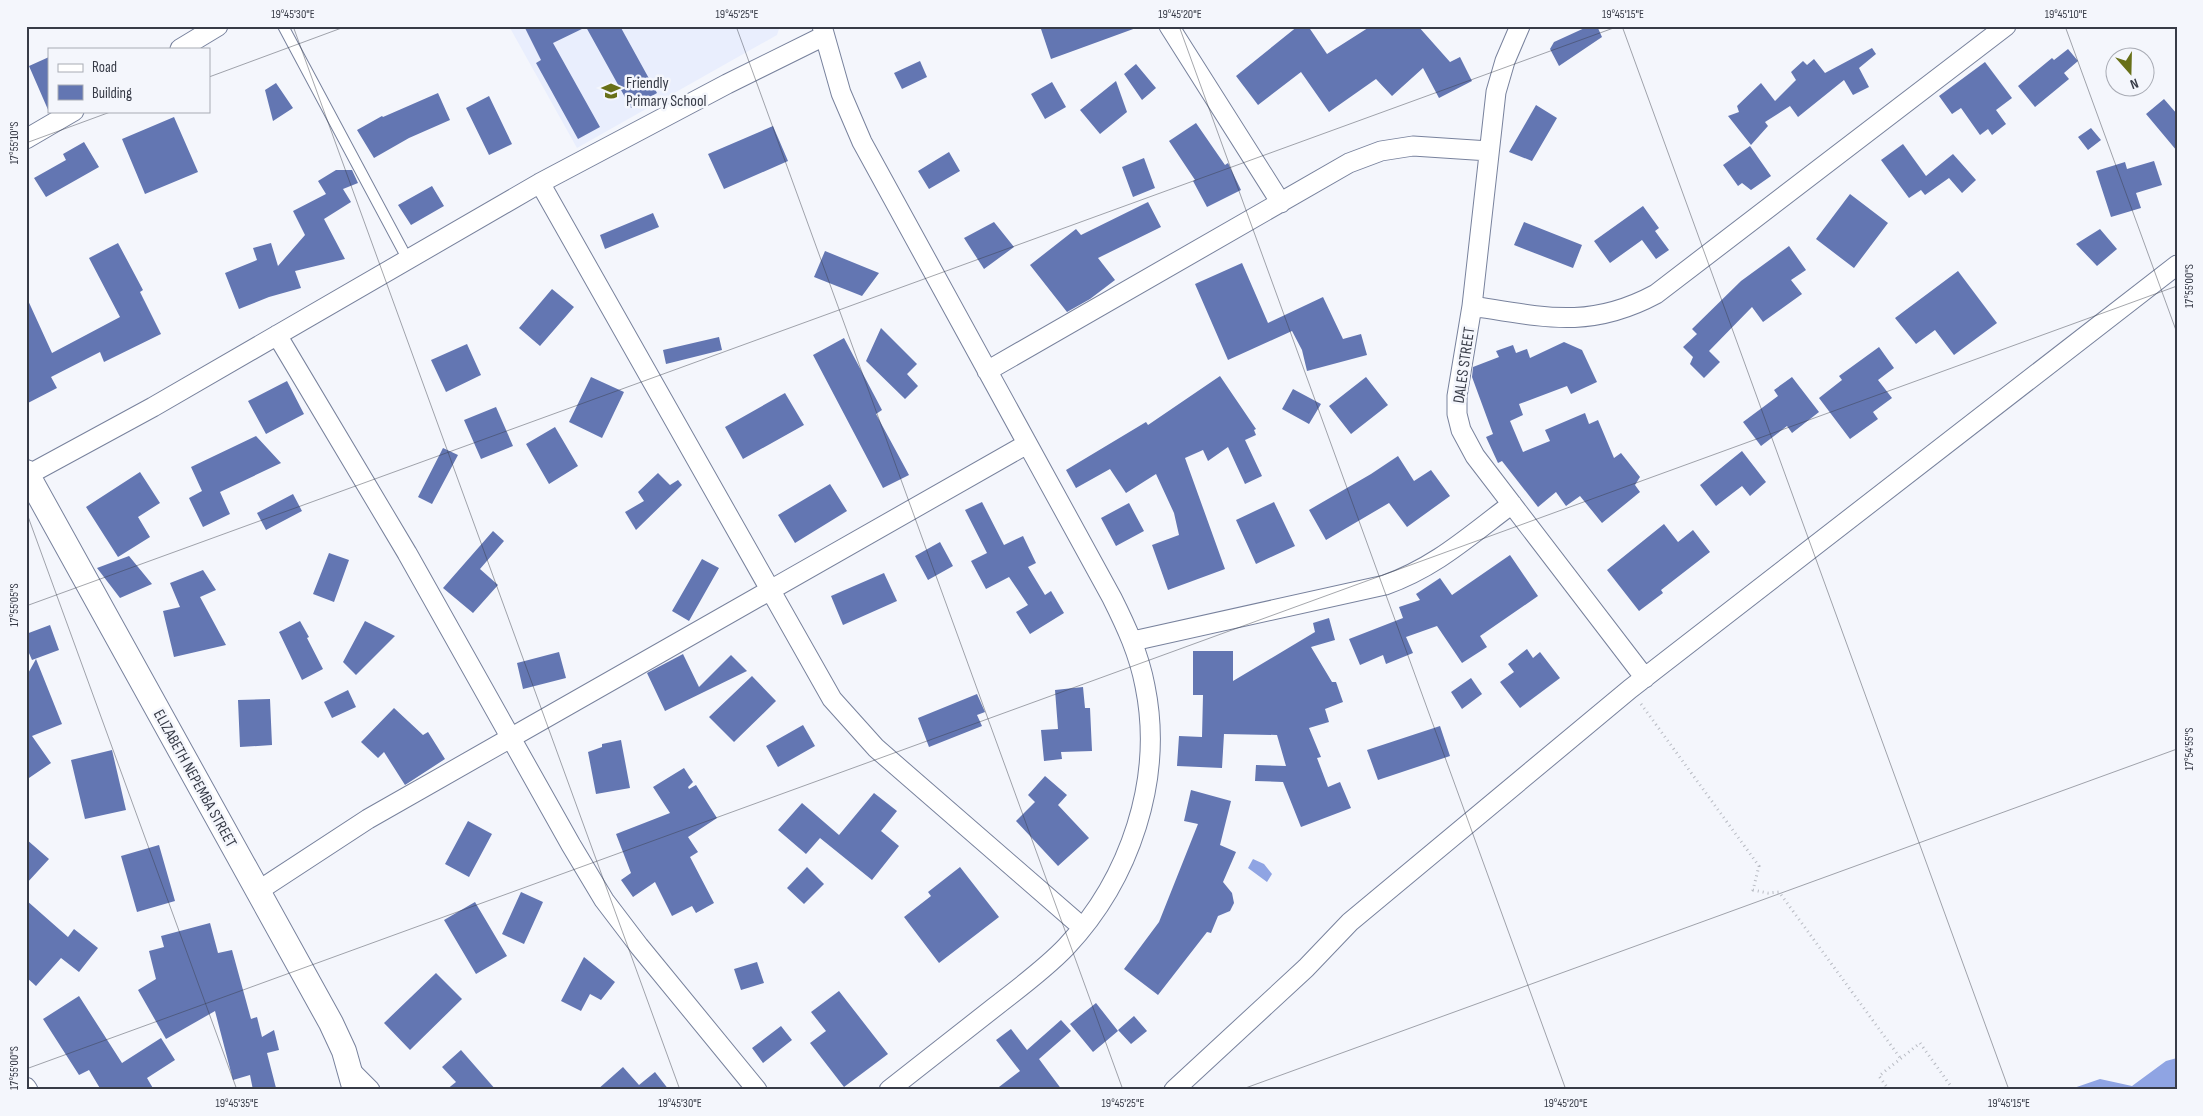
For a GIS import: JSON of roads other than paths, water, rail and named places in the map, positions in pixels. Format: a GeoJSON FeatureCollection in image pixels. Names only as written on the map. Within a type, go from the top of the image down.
{"type":"FeatureCollection","features":[{"type":"Feature","properties":{"kind":"street"},"geometry":{"type":"LineString","coordinates":[[182,48],[218,26]]}},
{"type":"Feature","properties":{"kind":"street"},"geometry":{"type":"LineString","coordinates":[[1169,26],[1281,202]]}},
{"type":"Feature","properties":{"kind":"street","name":"DALES STREET"},"geometry":{"type":"LineString","coordinates":[[1520,26],[1505,60],[1496,92],[1472,306],[1457,396],[1457,414],[1468,445],[1645,678]]}},
{"type":"Feature","properties":{"kind":"street"},"geometry":{"type":"LineString","coordinates":[[1472,306],[1530,315],[1578,318],[1606,314],[1632,306],[1656,294],[2006,26]]}},
{"type":"Feature","properties":{"kind":"street"},"geometry":{"type":"LineString","coordinates":[[27,474],[153,407],[540,183],[823,31],[841,93],[862,142],[1112,598],[1133,641],[1146,686],[1150,735],[1148,777],[1138,827],[1120,869],[1095,911],[1065,948],[1032,978],[889,1090]]}},
{"type":"Feature","properties":{"kind":"street"},"geometry":{"type":"LineString","coordinates":[[26,139],[72,112]]}},
{"type":"Feature","properties":{"kind":"street"},"geometry":{"type":"LineString","coordinates":[[987,370],[1349,163],[1381,151],[1413,146],[1489,152]]}},
{"type":"Feature","properties":{"kind":"street"},"geometry":{"type":"LineString","coordinates":[[540,183],[832,699],[876,748],[1082,927]]}},
{"type":"Feature","properties":{"kind":"street"},"geometry":{"type":"LineString","coordinates":[[1174,1090],[1306,968],[1350,922],[1630,689],[2177,265]]}},
{"type":"Feature","properties":{"kind":"street"},"geometry":{"type":"LineString","coordinates":[[277,335],[407,553],[604,900],[639,946],[758,1090]]}},
{"type":"Feature","properties":{"kind":"street"},"geometry":{"type":"LineString","coordinates":[[258,891],[368,819],[1027,444]]}},
{"type":"Feature","properties":{"kind":"street","name":"ELIZABETH NEPEMBA STREET"},"geometry":{"type":"LineString","coordinates":[[27,474],[331,1023],[344,1051],[352,1080]]}},
{"type":"Feature","properties":{"kind":"street"},"geometry":{"type":"LineString","coordinates":[[1133,641],[1385,585],[1403,579],[1437,562],[1512,504]]}},
{"type":"Feature","properties":{"kind":"street"},"geometry":{"type":"LineString","coordinates":[[352,1080],[370,1090]]}},
{"type":"Feature","properties":{"kind":"lane"},"geometry":{"type":"LineString","coordinates":[[282,26],[408,260]]}},
{"type":"Feature","properties":{"kind":"water"},"geometry":{"type":"Polygon","coordinates":[[[1253,859],[1264,864],[1272,874],[1267,882],[1248,868],[1253,859]]]}},
{"type":"Feature","properties":{"kind":"water"},"geometry":{"type":"Polygon","coordinates":[[[2177,1058],[2177,1090],[2068,1090],[2100,1079],[2132,1086],[2166,1061],[2177,1058]]]}},
{"type":"Feature","properties":{"kind":"place","name":"Friendly Primary School"},"geometry":{"type":"Point","coordinates":[611,91]}}]}
